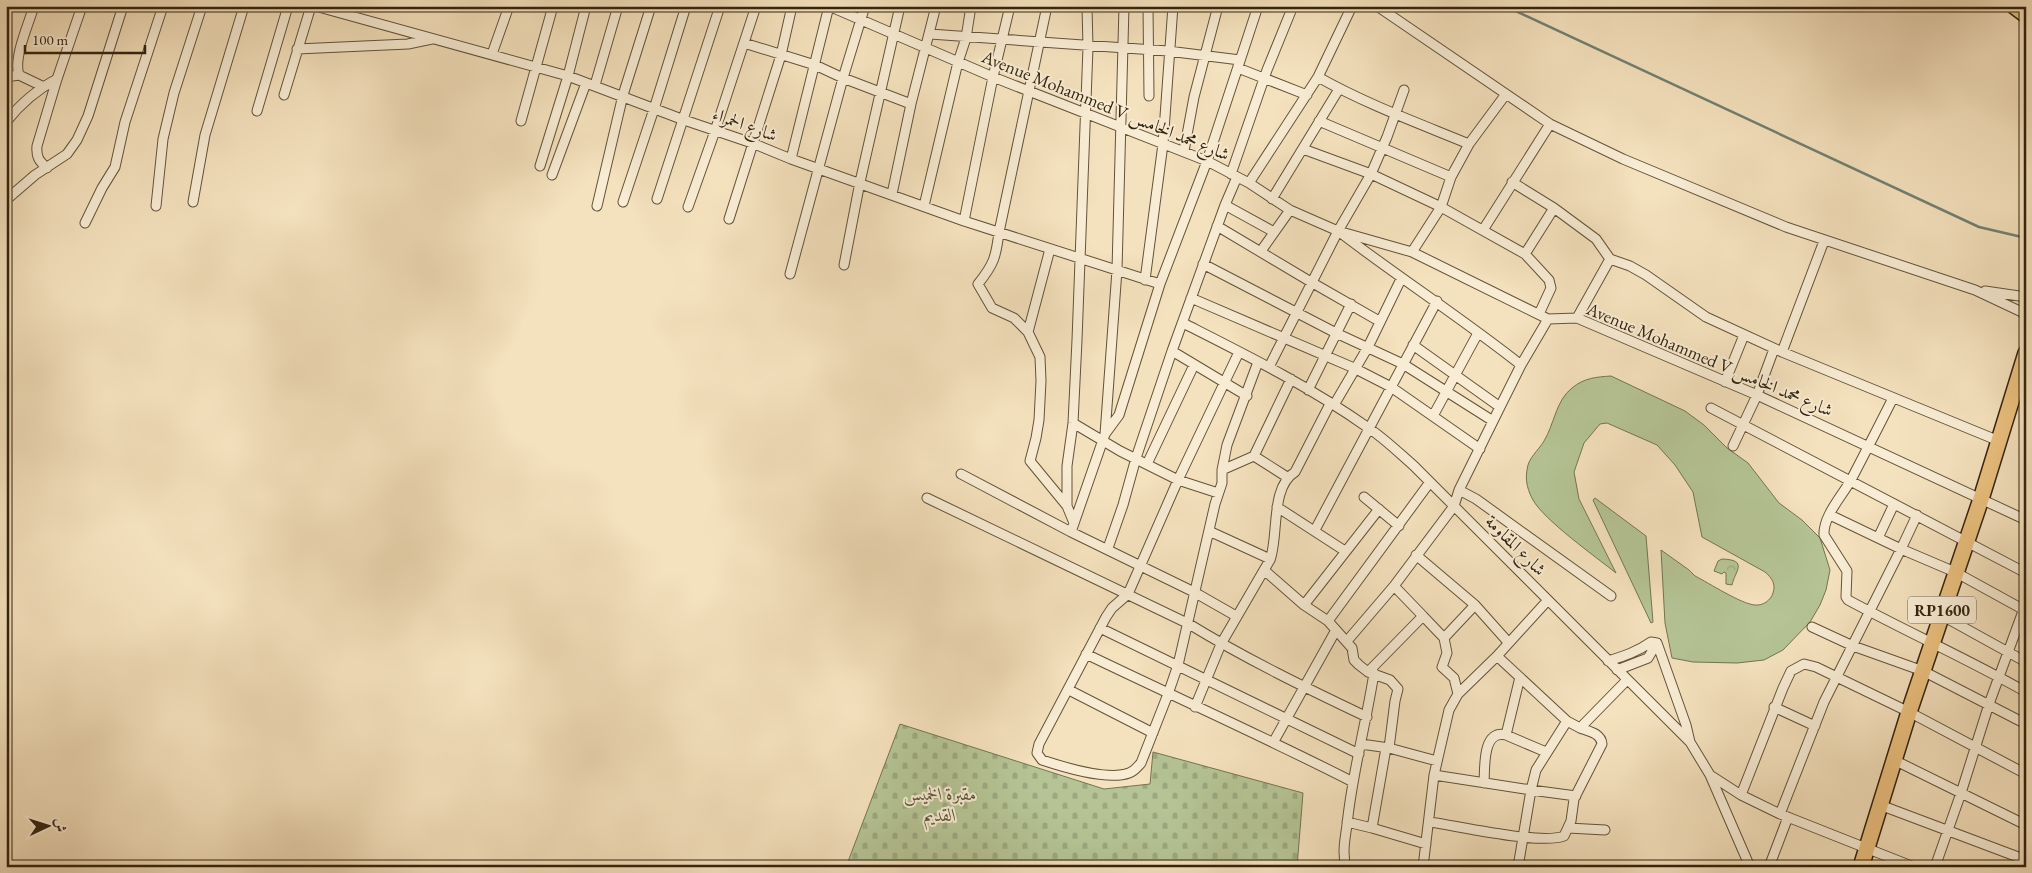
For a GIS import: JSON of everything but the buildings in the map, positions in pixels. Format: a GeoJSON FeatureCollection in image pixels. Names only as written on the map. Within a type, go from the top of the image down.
{"type":"FeatureCollection","features":[{"type":"Feature","properties":{"kind":"main road"},"geometry":{"type":"LineString","coordinates":[[2014,6],[2026,15]]}},
{"type":"Feature","properties":{"kind":"main road","name":"RP1600"},"geometry":{"type":"LineString","coordinates":[[1861,867],[1922,671],[2000,441],[2026,353]]}},
{"type":"Feature","properties":{"kind":"street"},"geometry":{"type":"LineString","coordinates":[[19,75],[20,54],[34,6]]}},
{"type":"Feature","properties":{"kind":"street"},"geometry":{"type":"LineString","coordinates":[[47,168],[39,162],[36,156],[37,146],[82,6]]}},
{"type":"Feature","properties":{"kind":"street"},"geometry":{"type":"LineString","coordinates":[[6,200],[35,175],[67,154],[77,140],[88,116],[123,6]]}},
{"type":"Feature","properties":{"kind":"street"},"geometry":{"type":"LineString","coordinates":[[85,223],[102,188],[116,167],[125,122],[163,6]]}},
{"type":"Feature","properties":{"kind":"street"},"geometry":{"type":"LineString","coordinates":[[156,206],[165,129],[174,93],[202,6]]}},
{"type":"Feature","properties":{"kind":"street"},"geometry":{"type":"LineString","coordinates":[[193,202],[204,135],[244,6]]}},
{"type":"Feature","properties":{"kind":"street"},"geometry":{"type":"LineString","coordinates":[[257,111],[288,6]]}},
{"type":"Feature","properties":{"kind":"street"},"geometry":{"type":"LineString","coordinates":[[284,95],[311,6]]}},
{"type":"Feature","properties":{"kind":"street","name":"شارع الحمراء"},"geometry":{"type":"LineString","coordinates":[[316,6],[568,76],[964,221],[1160,284]]}},
{"type":"Feature","properties":{"kind":"street"},"geometry":{"type":"LineString","coordinates":[[492,54],[509,6]]}},
{"type":"Feature","properties":{"kind":"street"},"geometry":{"type":"LineString","coordinates":[[521,121],[553,6]]}},
{"type":"Feature","properties":{"kind":"street"},"geometry":{"type":"LineString","coordinates":[[540,166],[568,76],[586,6]]}},
{"type":"Feature","properties":{"kind":"street"},"geometry":{"type":"LineString","coordinates":[[552,175],[590,84],[618,6]]}},
{"type":"Feature","properties":{"kind":"street"},"geometry":{"type":"LineString","coordinates":[[597,206],[623,96],[651,6]]}},
{"type":"Feature","properties":{"kind":"street"},"geometry":{"type":"LineString","coordinates":[[622,202],[654,109],[686,6]]}},
{"type":"Feature","properties":{"kind":"street"},"geometry":{"type":"LineString","coordinates":[[657,199],[720,6]]}},
{"type":"Feature","properties":{"kind":"street"},"geometry":{"type":"LineString","coordinates":[[688,206],[756,6]]}},
{"type":"Feature","properties":{"kind":"street"},"geometry":{"type":"LineString","coordinates":[[729,219],[781,55],[792,6]]}},
{"type":"Feature","properties":{"kind":"street"},"geometry":{"type":"LineString","coordinates":[[791,159],[829,6]]}},
{"type":"Feature","properties":{"kind":"street","name":"Avenue Mohammed V شارع محمد الخامس"},"geometry":{"type":"LineString","coordinates":[[829,6],[993,77],[1030,90],[1086,114],[1122,126],[1207,161],[1249,183],[1290,210],[1338,231],[1412,252],[1548,319],[1577,318],[1757,396],[2026,520]]}},
{"type":"Feature","properties":{"kind":"street"},"geometry":{"type":"LineString","coordinates":[[790,274],[818,167],[865,6]]}},
{"type":"Feature","properties":{"kind":"street"},"geometry":{"type":"LineString","coordinates":[[844,265],[860,182],[900,6]]}},
{"type":"Feature","properties":{"kind":"street"},"geometry":{"type":"LineString","coordinates":[[892,194],[911,104],[936,6]]}},
{"type":"Feature","properties":{"kind":"street"},"geometry":{"type":"LineString","coordinates":[[924,206],[958,62],[966,38],[971,6]]}},
{"type":"Feature","properties":{"kind":"street"},"geometry":{"type":"LineString","coordinates":[[964,221],[993,77],[1010,6]]}},
{"type":"Feature","properties":{"kind":"street"},"geometry":{"type":"LineString","coordinates":[[1047,6],[999,232],[996,256],[978,284],[992,308],[1014,318],[1028,332],[1040,357],[1041,381],[1036,438],[1030,461],[1067,506]]}},
{"type":"Feature","properties":{"kind":"street"},"geometry":{"type":"LineString","coordinates":[[1073,528],[1067,506],[1067,466],[1073,423],[1086,114],[1087,6]]}},
{"type":"Feature","properties":{"kind":"street"},"geometry":{"type":"LineString","coordinates":[[1073,528],[1103,437],[1117,270],[1124,6]]}},
{"type":"Feature","properties":{"kind":"street"},"geometry":{"type":"LineString","coordinates":[[1148,6],[1149,96]]}},
{"type":"Feature","properties":{"kind":"street"},"geometry":{"type":"LineString","coordinates":[[1145,280],[1163,144],[1168,51],[1173,6]]}},
{"type":"Feature","properties":{"kind":"street"},"geometry":{"type":"LineString","coordinates":[[1184,151],[1194,97],[1218,6]]}},
{"type":"Feature","properties":{"kind":"street"},"geometry":{"type":"LineString","coordinates":[[1103,437],[1119,415],[1160,284],[1207,161],[1258,6]]}},
{"type":"Feature","properties":{"kind":"street"},"geometry":{"type":"LineString","coordinates":[[1108,548],[1124,505],[1136,458],[1172,351],[1234,175],[1264,78],[1293,6]]}},
{"type":"Feature","properties":{"kind":"street"},"geometry":{"type":"LineString","coordinates":[[1249,183],[1318,78],[1352,6]]}},
{"type":"Feature","properties":{"kind":"street"},"geometry":{"type":"LineString","coordinates":[[1377,6],[1550,124],[1631,163],[1754,215],[1824,241],[1975,290],[2026,314]]}},
{"type":"Feature","properties":{"kind":"street"},"geometry":{"type":"LineString","coordinates":[[930,34],[1168,51],[1205,56],[1239,64],[1264,78],[1307,95]]}},
{"type":"Feature","properties":{"kind":"street"},"geometry":{"type":"LineString","coordinates":[[298,49],[408,44],[433,39]]}},
{"type":"Feature","properties":{"kind":"street"},"geometry":{"type":"LineString","coordinates":[[744,43],[815,65],[843,78],[911,104]]}},
{"type":"Feature","properties":{"kind":"street"},"geometry":{"type":"LineString","coordinates":[[6,76],[19,75],[42,86]]}},
{"type":"Feature","properties":{"kind":"street"},"geometry":{"type":"LineString","coordinates":[[1318,78],[1395,114],[1468,144]]}},
{"type":"Feature","properties":{"kind":"street"},"geometry":{"type":"LineString","coordinates":[[6,122],[20,104],[42,86],[57,79]]}},
{"type":"Feature","properties":{"kind":"street"},"geometry":{"type":"LineString","coordinates":[[1272,199],[1339,89]]}},
{"type":"Feature","properties":{"kind":"street"},"geometry":{"type":"LineString","coordinates":[[1269,366],[1338,231],[1371,174],[1404,90]]}},
{"type":"Feature","properties":{"kind":"street"},"geometry":{"type":"LineString","coordinates":[[1412,252],[1441,207],[1451,177],[1468,144],[1506,94]]}},
{"type":"Feature","properties":{"kind":"street"},"geometry":{"type":"LineString","coordinates":[[1319,121],[1451,177]]}},
{"type":"Feature","properties":{"kind":"street"},"geometry":{"type":"LineString","coordinates":[[1483,230],[1550,124]]}},
{"type":"Feature","properties":{"kind":"street"},"geometry":{"type":"LineString","coordinates":[[1303,149],[1371,174],[1441,207],[1525,254],[1549,280],[1551,288],[1539,314]]}},
{"type":"Feature","properties":{"kind":"street"},"geometry":{"type":"LineString","coordinates":[[1512,182],[1554,208],[1596,239],[1610,259],[1630,266],[1646,275],[1706,317],[1778,351],[2000,441]]}},
{"type":"Feature","properties":{"kind":"street"},"geometry":{"type":"LineString","coordinates":[[1224,205],[1274,232]]}},
{"type":"Feature","properties":{"kind":"street"},"geometry":{"type":"LineString","coordinates":[[1525,254],[1554,208]]}},
{"type":"Feature","properties":{"kind":"street"},"geometry":{"type":"LineString","coordinates":[[1261,251],[1290,210]]}},
{"type":"Feature","properties":{"kind":"street"},"geometry":{"type":"LineString","coordinates":[[1217,226],[1380,321]]}},
{"type":"Feature","properties":{"kind":"street"},"geometry":{"type":"LineString","coordinates":[[1338,231],[1401,279],[1437,301],[1521,365]]}},
{"type":"Feature","properties":{"kind":"street"},"geometry":{"type":"LineString","coordinates":[[1734,446],[1778,351],[1824,241]]}},
{"type":"Feature","properties":{"kind":"street"},"geometry":{"type":"LineString","coordinates":[[1028,332],[1050,249]]}},
{"type":"Feature","properties":{"kind":"street"},"geometry":{"type":"LineString","coordinates":[[1577,318],[1610,259]]}},
{"type":"Feature","properties":{"kind":"street"},"geometry":{"type":"LineString","coordinates":[[1203,264],[1336,333],[1403,364],[1493,421]]}},
{"type":"Feature","properties":{"kind":"street"},"geometry":{"type":"LineString","coordinates":[[1195,707],[1221,644],[1270,559],[1277,507],[1287,477],[1295,472],[1332,404],[1368,347],[1401,279]]}},
{"type":"Feature","properties":{"kind":"street"},"geometry":{"type":"LineString","coordinates":[[1975,290],[2026,297]]}},
{"type":"Feature","properties":{"kind":"street"},"geometry":{"type":"LineString","coordinates":[[1191,298],[1354,368],[1391,387],[1480,449]]}},
{"type":"Feature","properties":{"kind":"street"},"geometry":{"type":"LineString","coordinates":[[1314,530],[1437,301]]}},
{"type":"Feature","properties":{"kind":"street"},"geometry":{"type":"LineString","coordinates":[[1308,390],[1351,304]]}},
{"type":"Feature","properties":{"kind":"street"},"geometry":{"type":"LineString","coordinates":[[1348,641],[1394,586],[1454,506],[1459,490],[1521,365],[1548,319]]}},
{"type":"Feature","properties":{"kind":"street","name":"شارع المقاومة"},"geometry":{"type":"LineString","coordinates":[[1182,323],[1269,366],[1332,404],[1369,428],[1414,466],[1690,742],[1710,775],[1750,867]]}},
{"type":"Feature","properties":{"kind":"street"},"geometry":{"type":"LineString","coordinates":[[1433,416],[1478,333]]}},
{"type":"Feature","properties":{"kind":"street"},"geometry":{"type":"LineString","coordinates":[[1725,382],[1744,335]]}},
{"type":"Feature","properties":{"kind":"street"},"geometry":{"type":"LineString","coordinates":[[1413,345],[1500,407]]}},
{"type":"Feature","properties":{"kind":"street"},"geometry":{"type":"LineString","coordinates":[[1172,351],[1247,396]]}},
{"type":"Feature","properties":{"kind":"street"},"geometry":{"type":"LineString","coordinates":[[1239,352],[1178,480],[1128,594],[1112,608],[1100,628],[1038,748],[1038,755],[1042,760],[1086,772],[1116,775],[1128,774],[1141,763],[1178,665],[1194,592],[1222,483],[1222,470],[1227,445],[1247,396],[1258,362]]}},
{"type":"Feature","properties":{"kind":"street"},"geometry":{"type":"LineString","coordinates":[[1147,464],[1194,365]]}},
{"type":"Feature","properties":{"kind":"street"},"geometry":{"type":"LineString","coordinates":[[1222,470],[1254,456],[1290,379]]}},
{"type":"Feature","properties":{"kind":"street"},"geometry":{"type":"LineString","coordinates":[[1893,398],[1850,482],[1830,515],[1824,530],[1824,535],[1847,571],[1846,597],[1870,612],[1932,642],[2026,692]]}},
{"type":"Feature","properties":{"kind":"street"},"geometry":{"type":"LineString","coordinates":[[1711,408],[2026,573]]}},
{"type":"Feature","properties":{"kind":"street"},"geometry":{"type":"LineString","coordinates":[[1073,423],[1103,437],[1136,458],[1178,480],[1218,493]]}},
{"type":"Feature","properties":{"kind":"street"},"geometry":{"type":"LineString","coordinates":[[1254,456],[1287,477]]}},
{"type":"Feature","properties":{"kind":"street"},"geometry":{"type":"LineString","coordinates":[[962,474],[1073,528],[1140,566],[1194,592],[1236,616]]}},
{"type":"Feature","properties":{"kind":"street"},"geometry":{"type":"LineString","coordinates":[[1328,621],[1430,482]]}},
{"type":"Feature","properties":{"kind":"street"},"geometry":{"type":"LineString","coordinates":[[1459,490],[1476,499],[1611,596]]}},
{"type":"Feature","properties":{"kind":"street"},"geometry":{"type":"LineString","coordinates":[[1364,497],[1399,526]]}},
{"type":"Feature","properties":{"kind":"street"},"geometry":{"type":"LineString","coordinates":[[927,498],[1128,594],[1188,624],[1221,644],[1304,687],[1367,717]]}},
{"type":"Feature","properties":{"kind":"street"},"geometry":{"type":"LineString","coordinates":[[1878,538],[1894,504]]}},
{"type":"Feature","properties":{"kind":"street"},"geometry":{"type":"LineString","coordinates":[[1277,507],[1345,551]]}},
{"type":"Feature","properties":{"kind":"street"},"geometry":{"type":"LineString","coordinates":[[1304,605],[1379,509]]}},
{"type":"Feature","properties":{"kind":"street"},"geometry":{"type":"LineString","coordinates":[[1830,515],[1955,572],[2025,608],[1989,704],[1961,793],[1946,829],[1935,867]]}},
{"type":"Feature","properties":{"kind":"street"},"geometry":{"type":"LineString","coordinates":[[1769,867],[1784,815],[1815,726],[1852,646],[1902,549],[1917,515]]}},
{"type":"Feature","properties":{"kind":"street"},"geometry":{"type":"LineString","coordinates":[[1209,531],[1270,559]]}},
{"type":"Feature","properties":{"kind":"street"},"geometry":{"type":"LineString","coordinates":[[1416,555],[1475,605],[1508,642]]}},
{"type":"Feature","properties":{"kind":"street"},"geometry":{"type":"LineString","coordinates":[[1264,570],[1304,605],[1328,621],[1348,641],[1352,648],[1354,660],[1371,672],[1390,680],[1398,689],[1372,828]]}},
{"type":"Feature","properties":{"kind":"street"},"geometry":{"type":"LineString","coordinates":[[1394,586],[1444,638],[1447,653],[1442,667],[1454,678],[1458,694]]}},
{"type":"Feature","properties":{"kind":"street"},"geometry":{"type":"LineString","coordinates":[[1423,867],[1430,822],[1434,776],[1449,710],[1458,694],[1497,656],[1548,600]]}},
{"type":"Feature","properties":{"kind":"street"},"geometry":{"type":"LineString","coordinates":[[1444,638],[1475,605]]}},
{"type":"Feature","properties":{"kind":"street"},"geometry":{"type":"LineString","coordinates":[[1941,615],[2026,662]]}},
{"type":"Feature","properties":{"kind":"street"},"geometry":{"type":"LineString","coordinates":[[1346,867],[1343,857],[1347,822],[1353,782],[1367,717],[1371,672],[1423,616]]}},
{"type":"Feature","properties":{"kind":"street"},"geometry":{"type":"LineString","coordinates":[[1812,627],[1852,646],[1922,671],[2026,724]]}},
{"type":"Feature","properties":{"kind":"street"},"geometry":{"type":"LineString","coordinates":[[1100,628],[1359,754]]}},
{"type":"Feature","properties":{"kind":"street"},"geometry":{"type":"LineString","coordinates":[[1274,741],[1336,630]]}},
{"type":"Feature","properties":{"kind":"street"},"geometry":{"type":"LineString","coordinates":[[1608,661],[1634,653],[1651,642],[1657,643]]}},
{"type":"Feature","properties":{"kind":"street"},"geometry":{"type":"LineString","coordinates":[[1617,670],[1648,658],[1657,643]]}},
{"type":"Feature","properties":{"kind":"street"},"geometry":{"type":"LineString","coordinates":[[1657,643],[1686,725],[1690,742]]}},
{"type":"Feature","properties":{"kind":"street"},"geometry":{"type":"LineString","coordinates":[[1086,654],[1195,707],[1274,741],[1353,782]]}},
{"type":"Feature","properties":{"kind":"street"},"geometry":{"type":"LineString","coordinates":[[1430,822],[1522,837],[1560,838],[1566,835],[1576,796],[1602,744],[1602,740],[1598,736],[1567,721],[1497,656]]}},
{"type":"Feature","properties":{"kind":"street"},"geometry":{"type":"LineString","coordinates":[[1741,796],[1774,707],[1791,671],[1808,664],[1909,712],[2026,774]]}},
{"type":"Feature","properties":{"kind":"street"},"geometry":{"type":"LineString","coordinates":[[1506,735],[1520,677]]}},
{"type":"Feature","properties":{"kind":"street"},"geometry":{"type":"LineString","coordinates":[[1580,728],[1627,680]]}},
{"type":"Feature","properties":{"kind":"street"},"geometry":{"type":"LineString","coordinates":[[1069,690],[1153,733]]}},
{"type":"Feature","properties":{"kind":"street"},"geometry":{"type":"LineString","coordinates":[[1774,707],[1815,726]]}},
{"type":"Feature","properties":{"kind":"street"},"geometry":{"type":"LineString","coordinates":[[1518,867],[1522,837],[1536,770],[1567,721]]}},
{"type":"Feature","properties":{"kind":"street"},"geometry":{"type":"LineString","coordinates":[[1484,783],[1490,739],[1498,734],[1506,735],[1546,752]]}},
{"type":"Feature","properties":{"kind":"street"},"geometry":{"type":"LineString","coordinates":[[1361,744],[1388,748],[1437,761]]}},
{"type":"Feature","properties":{"kind":"street"},"geometry":{"type":"LineString","coordinates":[[1894,760],[2026,825]]}},
{"type":"Feature","properties":{"kind":"street"},"geometry":{"type":"LineString","coordinates":[[1710,775],[1741,796],[1914,867]]}},
{"type":"Feature","properties":{"kind":"street"},"geometry":{"type":"LineString","coordinates":[[1434,776],[1576,796]]}},
{"type":"Feature","properties":{"kind":"street"},"geometry":{"type":"LineString","coordinates":[[1880,805],[2026,860]]}},
{"type":"Feature","properties":{"kind":"street"},"geometry":{"type":"LineString","coordinates":[[1347,822],[1426,844]]}},
{"type":"Feature","properties":{"kind":"street"},"geometry":{"type":"LineString","coordinates":[[1568,828],[1605,830]]}},
{"type":"Feature","properties":{"kind":"green space"},"geometry":{"type":"Polygon","coordinates":[[[1611,376],[1685,411],[1704,425],[1727,448],[1748,463],[1779,503],[1802,520],[1820,538],[1830,570],[1826,590],[1810,622],[1783,650],[1764,660],[1737,663],[1693,662],[1672,658],[1665,623],[1661,550],[1695,576],[1749,604],[1761,605],[1766,602],[1772,596],[1774,584],[1765,572],[1702,537],[1693,492],[1675,465],[1657,445],[1607,423],[1600,424],[1584,443],[1574,472],[1579,499],[1616,573],[1559,528],[1533,500],[1528,489],[1526,474],[1528,466],[1531,458],[1542,445],[1562,399],[1572,388],[1581,382],[1611,376]]]}},
{"type":"Feature","properties":{"kind":"green space"},"geometry":{"type":"Polygon","coordinates":[[[1595,498],[1646,536],[1653,622],[1651,623],[1593,500],[1595,498]]]}},
{"type":"Feature","properties":{"kind":"green space"},"geometry":{"type":"Polygon","coordinates":[[[1722,559],[1738,564],[1732,585],[1726,584],[1726,573],[1722,574],[1714,571],[1718,561],[1722,559]]]}},
{"type":"Feature","properties":{"kind":"green space","name":"مقبرة الخميس القديم"},"geometry":{"type":"Polygon","coordinates":[[[900,724],[1104,789],[1150,784],[1153,752],[1303,793],[1297,867],[846,867],[900,724]]]}},
{"type":"Feature","properties":{"kind":"waterway"},"geometry":{"type":"LineString","coordinates":[[1505,6],[1979,227],[2026,238]]}}]}
